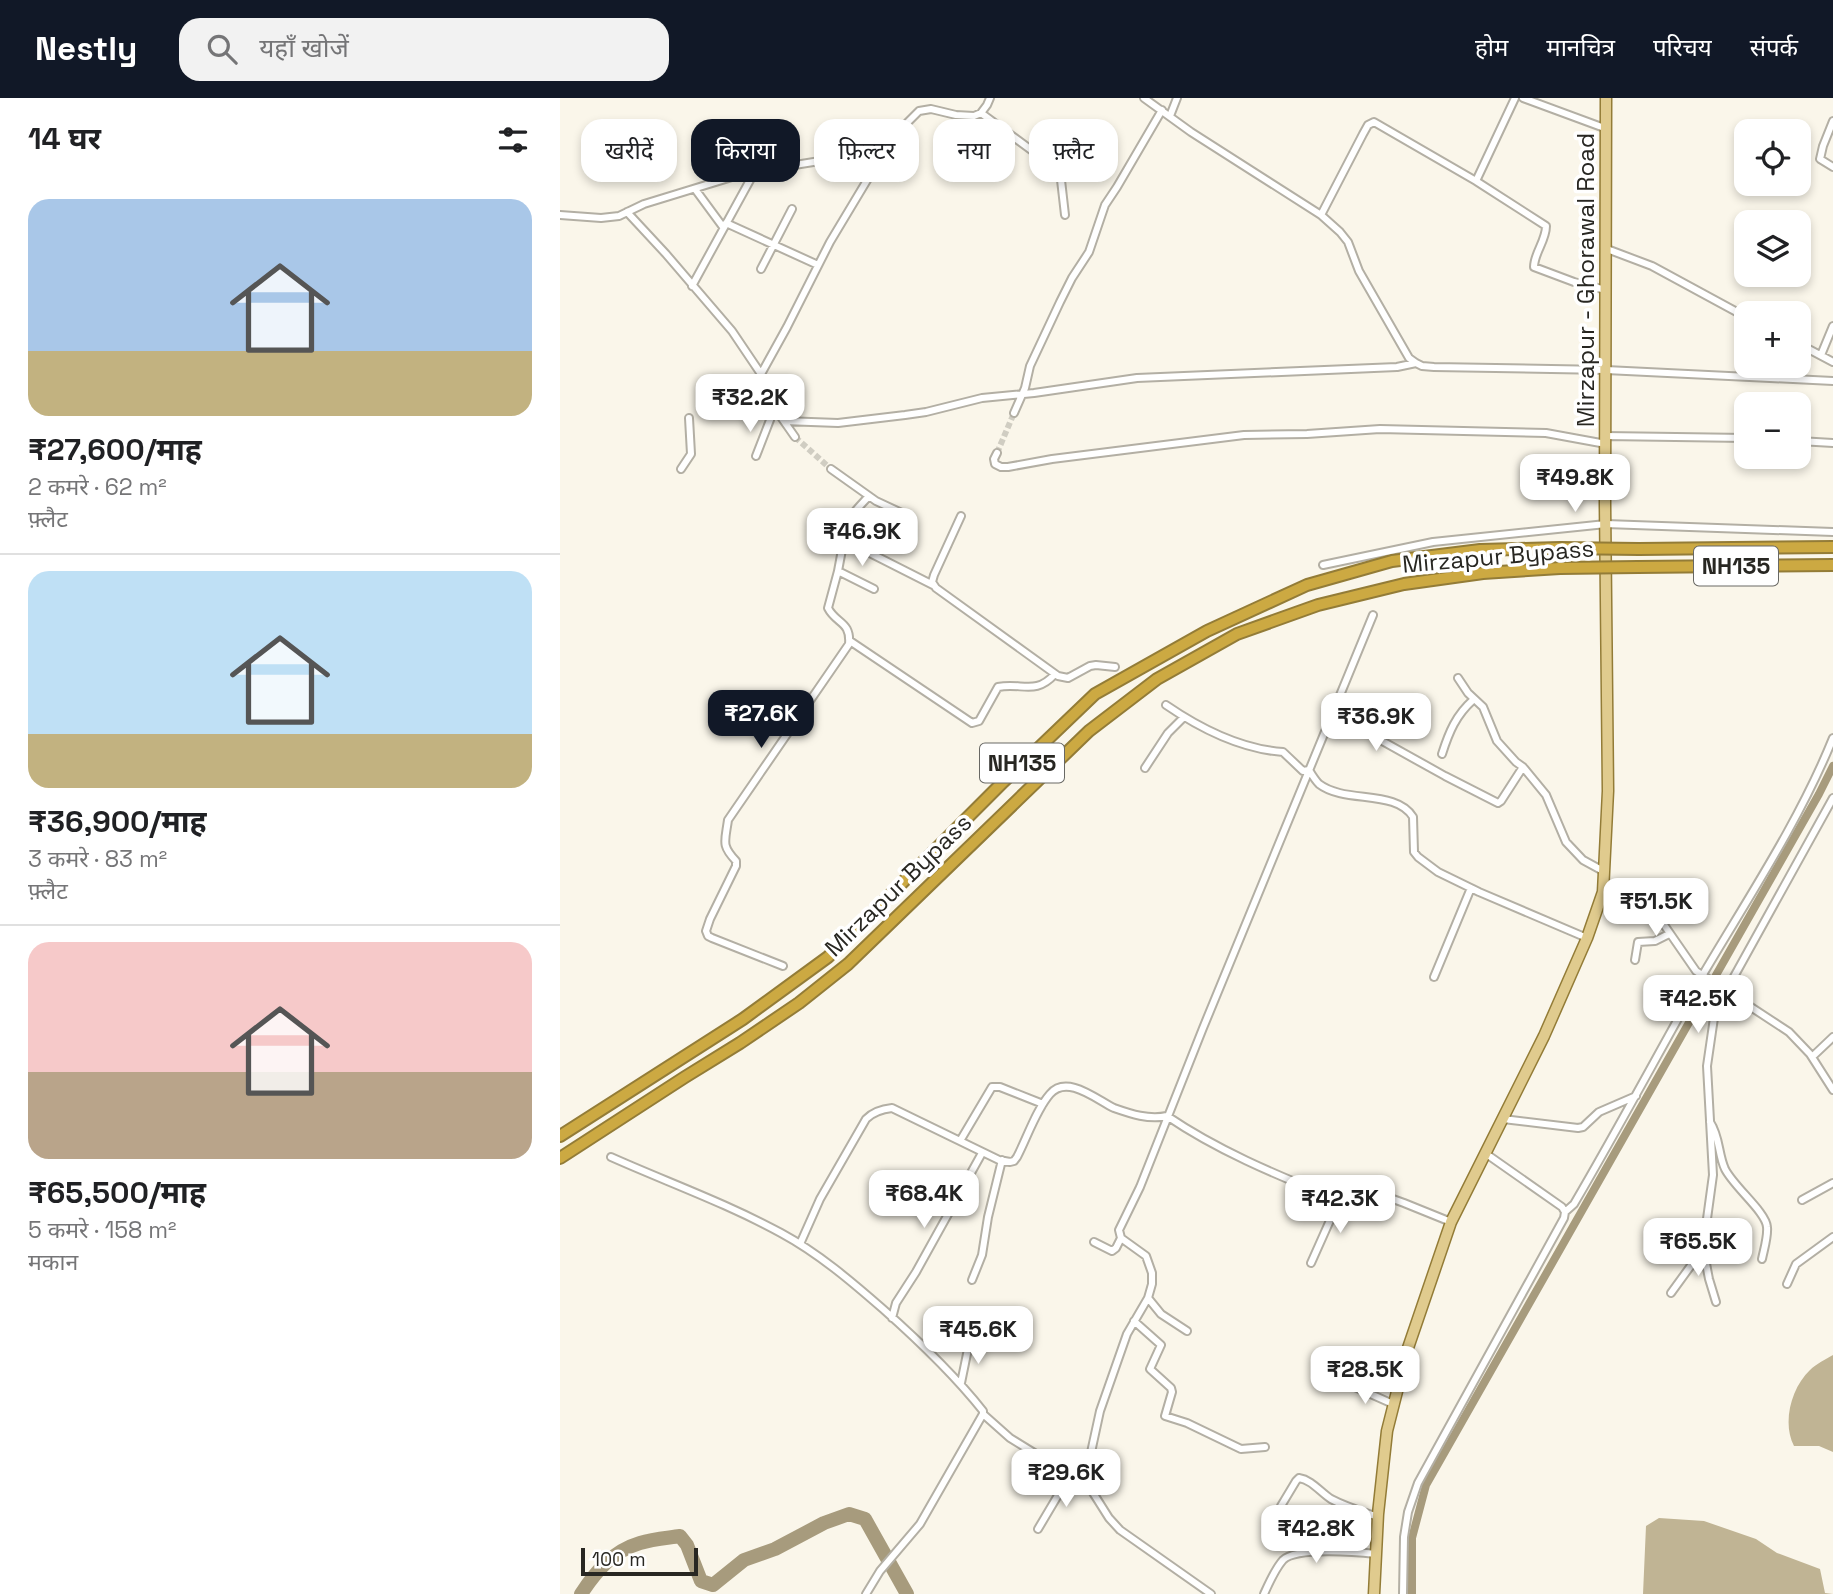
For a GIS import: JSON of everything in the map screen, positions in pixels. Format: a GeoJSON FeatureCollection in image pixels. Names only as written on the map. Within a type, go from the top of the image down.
{"type":"FeatureCollection","features":[{"type":"Feature","properties":{"kind":"highway","name":"Mirzapur Bypass"},"geometry":{"type":"LineString","coordinates":[[560,1136],[743,1019],[828,957],[1095,694],[1207,631],[1307,585],[1392,561],[1480,550],[1833,547]]}},
{"type":"Feature","properties":{"kind":"highway","name":"Mirzapur Bypass"},"geometry":{"type":"LineString","coordinates":[[560,1158],[799,1003],[848,964],[1089,731],[1157,679],[1237,634],[1318,605],[1404,584],[1483,573],[1638,566],[1833,565]]}},
{"type":"Feature","properties":{"kind":"main road","name":"Mirzapur - Ghorawal Road"},"geometry":{"type":"LineString","coordinates":[[1374,1594],[1378,1517],[1387,1431],[1408,1348],[1451,1222],[1544,1036],[1587,938],[1603,892],[1608,791],[1606,98]]}},
{"type":"Feature","properties":{"kind":"street"},"geometry":{"type":"LineString","coordinates":[[911,119],[924,109],[974,116],[981,113],[990,98]]}},
{"type":"Feature","properties":{"kind":"street"},"geometry":{"type":"LineString","coordinates":[[1144,98],[1191,132],[1321,215],[1340,232],[1348,242],[1359,271],[1409,358],[1416,363],[1434,367],[1606,370],[1833,381]]}},
{"type":"Feature","properties":{"kind":"street"},"geometry":{"type":"LineString","coordinates":[[1170,116],[1177,98]]}},
{"type":"Feature","properties":{"kind":"street"},"geometry":{"type":"LineString","coordinates":[[1476,181],[1515,98]]}},
{"type":"Feature","properties":{"kind":"street"},"geometry":{"type":"LineString","coordinates":[[1523,98],[1607,129]]}},
{"type":"Feature","properties":{"kind":"street"},"geometry":{"type":"LineString","coordinates":[[1014,412],[1026,384],[1030,366],[1060,302],[1089,252],[1105,205],[1162,110]]}},
{"type":"Feature","properties":{"kind":"street"},"geometry":{"type":"LineString","coordinates":[[981,113],[1053,166],[1061,180],[1065,215]]}},
{"type":"Feature","properties":{"kind":"street"},"geometry":{"type":"LineString","coordinates":[[1321,215],[1368,125],[1374,122],[1476,181],[1546,226],[1546,234],[1534,267],[1574,282],[1606,290]]}},
{"type":"Feature","properties":{"kind":"street"},"geometry":{"type":"LineString","coordinates":[[1833,122],[1820,159],[1833,167]]}},
{"type":"Feature","properties":{"kind":"street"},"geometry":{"type":"LineString","coordinates":[[560,215],[601,218],[619,216],[645,204],[718,182]]}},
{"type":"Feature","properties":{"kind":"street"},"geometry":{"type":"LineString","coordinates":[[692,286],[749,182]]}},
{"type":"Feature","properties":{"kind":"street"},"geometry":{"type":"LineString","coordinates":[[761,374],[830,242],[866,182]]}},
{"type":"Feature","properties":{"kind":"street"},"geometry":{"type":"LineString","coordinates":[[695,189],[725,225],[818,265]]}},
{"type":"Feature","properties":{"kind":"street"},"geometry":{"type":"LineString","coordinates":[[761,269],[792,209]]}},
{"type":"Feature","properties":{"kind":"street"},"geometry":{"type":"LineString","coordinates":[[627,212],[732,331],[761,374],[795,437]]}},
{"type":"Feature","properties":{"kind":"street"},"geometry":{"type":"LineString","coordinates":[[1607,249],[1653,266],[1734,310]]}},
{"type":"Feature","properties":{"kind":"street"},"geometry":{"type":"LineString","coordinates":[[1821,355],[1833,326]]}},
{"type":"Feature","properties":{"kind":"street"},"geometry":{"type":"LineString","coordinates":[[1811,350],[1833,362]]}},
{"type":"Feature","properties":{"kind":"street"},"geometry":{"type":"LineString","coordinates":[[784,421],[838,423],[926,412],[982,398],[1137,378],[1397,367],[1416,363]]}},
{"type":"Feature","properties":{"kind":"street"},"geometry":{"type":"LineString","coordinates":[[681,469],[691,454],[689,418]]}},
{"type":"Feature","properties":{"kind":"street"},"geometry":{"type":"LineString","coordinates":[[756,456],[769,420]]}},
{"type":"Feature","properties":{"kind":"street"},"geometry":{"type":"LineString","coordinates":[[997,453],[995,464],[1001,467],[1129,448],[1244,435],[1380,429],[1546,433],[1606,440],[1734,438]]}},
{"type":"Feature","properties":{"kind":"street"},"geometry":{"type":"LineString","coordinates":[[1811,442],[1833,443]]}},
{"type":"Feature","properties":{"kind":"street"},"geometry":{"type":"LineString","coordinates":[[831,469],[876,501],[906,515],[906,547]]}},
{"type":"Feature","properties":{"kind":"street"},"geometry":{"type":"LineString","coordinates":[[869,496],[843,529],[844,544],[828,608],[831,614],[846,626],[850,641],[972,723],[979,721],[998,687],[1038,687],[1048,682],[1055,674]]}},
{"type":"Feature","properties":{"kind":"street"},"geometry":{"type":"LineString","coordinates":[[933,585],[934,575],[961,516]]}},
{"type":"Feature","properties":{"kind":"street"},"geometry":{"type":"LineString","coordinates":[[1322,565],[1433,542],[1606,524],[1833,532]]}},
{"type":"Feature","properties":{"kind":"street"},"geometry":{"type":"LineString","coordinates":[[844,544],[856,546],[933,585],[1058,676],[1068,678],[1096,665],[1115,667]]}},
{"type":"Feature","properties":{"kind":"street"},"geometry":{"type":"LineString","coordinates":[[838,571],[874,589]]}},
{"type":"Feature","properties":{"kind":"street"},"geometry":{"type":"LineString","coordinates":[[1085,1480],[1100,1411],[1127,1334],[1152,1284],[1146,1256],[1122,1238],[1119,1230],[1140,1187],[1373,615]]}},
{"type":"Feature","properties":{"kind":"street"},"geometry":{"type":"LineString","coordinates":[[783,966],[706,934],[710,919],[736,866],[724,845],[727,820],[850,641]]}},
{"type":"Feature","properties":{"kind":"street"},"geometry":{"type":"LineString","coordinates":[[1458,678],[1474,700],[1483,707],[1497,741],[1546,795],[1566,842],[1583,860],[1605,872]]}},
{"type":"Feature","properties":{"kind":"street"},"geometry":{"type":"LineString","coordinates":[[1442,754],[1451,728],[1463,709],[1474,700]]}},
{"type":"Feature","properties":{"kind":"street"},"geometry":{"type":"LineString","coordinates":[[1166,705],[1207,731],[1266,751],[1283,752],[1303,771],[1309,770]]}},
{"type":"Feature","properties":{"kind":"street"},"geometry":{"type":"LineString","coordinates":[[1332,713],[1499,803],[1523,767]]}},
{"type":"Feature","properties":{"kind":"street"},"geometry":{"type":"LineString","coordinates":[[1145,768],[1168,733],[1184,717]]}},
{"type":"Feature","properties":{"kind":"street"},"geometry":{"type":"LineString","coordinates":[[1403,1594],[1404,1537],[1408,1512],[1418,1483],[1562,1224],[1565,1212],[1574,1204],[1757,887],[1814,783],[1833,738]]}},
{"type":"Feature","properties":{"kind":"street"},"geometry":{"type":"LineString","coordinates":[[1309,770],[1317,783],[1333,792],[1388,801],[1410,812],[1414,852],[1438,872],[1587,938]]}},
{"type":"Feature","properties":{"kind":"street"},"geometry":{"type":"LineString","coordinates":[[1716,1302],[1703,1248],[1713,1175],[1707,1066],[1715,1011],[1833,798]]}},
{"type":"Feature","properties":{"kind":"street"},"geometry":{"type":"LineString","coordinates":[[1434,977],[1471,888]]}},
{"type":"Feature","properties":{"kind":"street"},"geometry":{"type":"LineString","coordinates":[[1603,892],[1660,919],[1696,971],[1789,1032],[1812,1057],[1833,1090]]}},
{"type":"Feature","properties":{"kind":"street"},"geometry":{"type":"LineString","coordinates":[[1635,960],[1638,942],[1656,941],[1669,934]]}},
{"type":"Feature","properties":{"kind":"street"},"geometry":{"type":"LineString","coordinates":[[1812,1057],[1833,1037]]}},
{"type":"Feature","properties":{"kind":"street"},"geometry":{"type":"LineString","coordinates":[[960,1141],[992,1087],[1000,1087],[1043,1104]]}},
{"type":"Feature","properties":{"kind":"street"},"geometry":{"type":"LineString","coordinates":[[800,1244],[820,1199],[871,1114],[892,1108],[982,1153],[1010,1162],[1017,1157],[1043,1104],[1051,1093],[1062,1087],[1080,1090],[1129,1113],[1155,1119],[1167,1116],[1191,1132],[1250,1162],[1321,1193],[1340,1198]]}},
{"type":"Feature","properties":{"kind":"street"},"geometry":{"type":"LineString","coordinates":[[1503,1119],[1578,1128],[1583,1127],[1599,1112],[1636,1096]]}},
{"type":"Feature","properties":{"kind":"street"},"geometry":{"type":"LineString","coordinates":[[1709,1121],[1718,1136],[1726,1172],[1767,1223],[1762,1259]]}},
{"type":"Feature","properties":{"kind":"street"},"geometry":{"type":"LineString","coordinates":[[892,1318],[896,1303],[982,1153]]}},
{"type":"Feature","properties":{"kind":"street"},"geometry":{"type":"LineString","coordinates":[[1485,1153],[1556,1202],[1565,1212]]}},
{"type":"Feature","properties":{"kind":"street"},"geometry":{"type":"LineString","coordinates":[[611,1157],[722,1204],[800,1244],[852,1282],[928,1350],[961,1384],[983,1414],[1010,1438],[1070,1475],[1085,1480],[1109,1518],[1120,1530],[1211,1594]]}},
{"type":"Feature","properties":{"kind":"street"},"geometry":{"type":"LineString","coordinates":[[972,1280],[982,1255],[1002,1160]]}},
{"type":"Feature","properties":{"kind":"street"},"geometry":{"type":"LineString","coordinates":[[1802,1200],[1833,1183]]}},
{"type":"Feature","properties":{"kind":"street"},"geometry":{"type":"LineString","coordinates":[[1311,1263],[1340,1198],[1348,1187],[1357,1186],[1451,1222]]}},
{"type":"Feature","properties":{"kind":"street"},"geometry":{"type":"LineString","coordinates":[[1787,1284],[1796,1264],[1833,1237]]}},
{"type":"Feature","properties":{"kind":"street"},"geometry":{"type":"LineString","coordinates":[[1094,1242],[1112,1251],[1122,1238]]}},
{"type":"Feature","properties":{"kind":"street"},"geometry":{"type":"LineString","coordinates":[[1671,1293],[1703,1248]]}},
{"type":"Feature","properties":{"kind":"street"},"geometry":{"type":"LineString","coordinates":[[1147,1298],[1161,1314],[1187,1331]]}},
{"type":"Feature","properties":{"kind":"street"},"geometry":{"type":"LineString","coordinates":[[1134,1321],[1161,1345],[1150,1369],[1171,1388],[1166,1416],[1241,1448],[1265,1447]]}},
{"type":"Feature","properties":{"kind":"street"},"geometry":{"type":"LineString","coordinates":[[961,1384],[969,1344]]}},
{"type":"Feature","properties":{"kind":"street"},"geometry":{"type":"LineString","coordinates":[[1348,1384],[1393,1404]]}},
{"type":"Feature","properties":{"kind":"street"},"geometry":{"type":"LineString","coordinates":[[866,1594],[880,1571],[920,1524],[983,1414]]}},
{"type":"Feature","properties":{"kind":"street"},"geometry":{"type":"LineString","coordinates":[[1038,1529],[1070,1475]]}},
{"type":"Feature","properties":{"kind":"street"},"geometry":{"type":"LineString","coordinates":[[1281,1506],[1296,1481],[1303,1478],[1330,1498],[1378,1517]]}},
{"type":"Feature","properties":{"kind":"street"},"geometry":{"type":"LineString","coordinates":[[1264,1594],[1281,1563],[1288,1556],[1343,1550],[1376,1554]]}},
{"type":"Feature","properties":{"kind":"shaded area"},"geometry":{"type":"Polygon","coordinates":[[[1833,1355],[1833,1452],[1819,1446],[1794,1446],[1789,1427],[1793,1396],[1803,1377],[1833,1355]]]}},
{"type":"Feature","properties":{"kind":"shaded area"},"geometry":{"type":"Polygon","coordinates":[[[1659,1518],[1704,1521],[1756,1539],[1777,1553],[1820,1569],[1825,1593],[1833,1594],[1643,1594],[1646,1526],[1659,1518]]]}},
{"type":"Feature","properties":{"kind":"waterway"},"geometry":{"type":"LineString","coordinates":[[1412,1594],[1412,1538],[1426,1485],[1833,766]]}},
{"type":"Feature","properties":{"kind":"waterway"},"geometry":{"type":"LineString","coordinates":[[581,1594],[606,1563],[621,1551],[640,1543],[680,1536],[687,1545],[701,1581],[713,1585],[744,1560],[775,1549],[824,1523],[849,1514],[865,1519],[907,1594]]}},
{"type":"Feature","properties":{"kind":"tunnel"},"geometry":{"type":"LineString","coordinates":[[997,453],[1014,413]]}},
{"type":"Feature","properties":{"kind":"tunnel"},"geometry":{"type":"LineString","coordinates":[[795,437],[831,469]]}}]}
